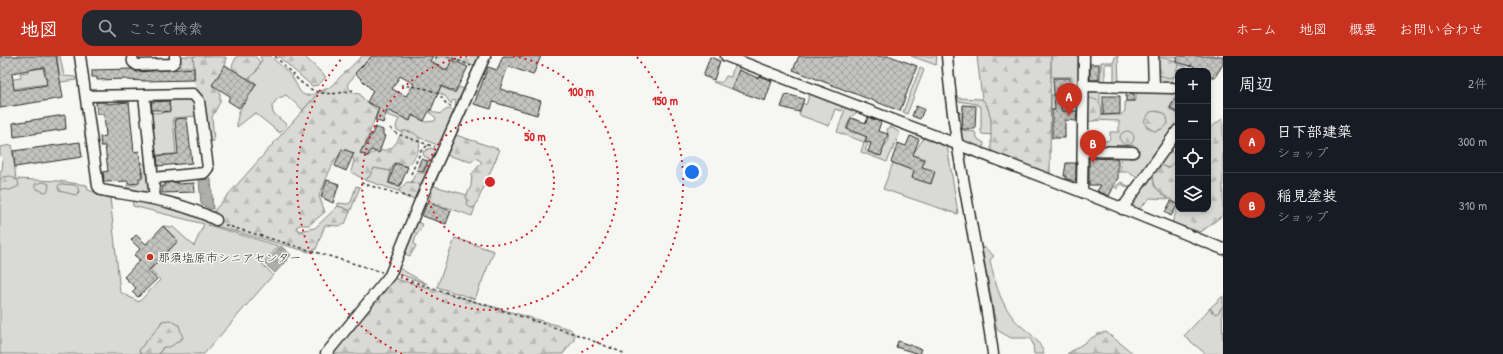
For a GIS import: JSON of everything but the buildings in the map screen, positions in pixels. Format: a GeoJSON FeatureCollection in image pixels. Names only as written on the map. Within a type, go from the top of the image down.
{"type":"FeatureCollection","features":[{"type":"Feature","properties":{"kind":"street"},"geometry":{"type":"LineString","coordinates":[[80,56],[98,186],[101,190],[155,199],[198,211],[216,220]]}},
{"type":"Feature","properties":{"kind":"street"},"geometry":{"type":"LineString","coordinates":[[132,56],[133,62],[137,65],[172,64],[175,61],[175,56]]}},
{"type":"Feature","properties":{"kind":"street"},"geometry":{"type":"LineString","coordinates":[[326,354],[390,274],[420,202],[485,56]]}},
{"type":"Feature","properties":{"kind":"street"},"geometry":{"type":"LineString","coordinates":[[726,56],[1082,192],[1223,249]]}},
{"type":"Feature","properties":{"kind":"street"},"geometry":{"type":"LineString","coordinates":[[947,56],[957,145],[988,313],[993,354]]}},
{"type":"Feature","properties":{"kind":"street"},"geometry":{"type":"LineString","coordinates":[[1082,192],[1084,56]]}},
{"type":"Feature","properties":{"kind":"street"},"geometry":{"type":"LineString","coordinates":[[1153,56],[1154,87]]}},
{"type":"Feature","properties":{"kind":"street"},"geometry":{"type":"LineString","coordinates":[[1084,86],[1173,88]]}},
{"type":"Feature","properties":{"kind":"street"},"geometry":{"type":"LineString","coordinates":[[86,96],[193,94],[199,101],[208,168],[204,173],[153,178]]}},
{"type":"Feature","properties":{"kind":"street"},"geometry":{"type":"LineString","coordinates":[[144,95],[155,199]]}},
{"type":"Feature","properties":{"kind":"street"},"geometry":{"type":"LineString","coordinates":[[1122,209],[1175,134]]}},
{"type":"Feature","properties":{"kind":"street"},"geometry":{"type":"LineString","coordinates":[[1083,152],[1133,152]]}},
{"type":"Feature","properties":{"kind":"path"},"geometry":{"type":"LineString","coordinates":[[275,56],[313,91],[322,94],[338,94],[353,90]]}},
{"type":"Feature","properties":{"kind":"path"},"geometry":{"type":"LineString","coordinates":[[447,56],[479,70]]}},
{"type":"Feature","properties":{"kind":"path"},"geometry":{"type":"LineString","coordinates":[[401,85],[426,89],[438,94],[450,106],[461,110]]}},
{"type":"Feature","properties":{"kind":"path"},"geometry":{"type":"LineString","coordinates":[[390,128],[397,134],[443,150]]}},
{"type":"Feature","properties":{"kind":"path"},"geometry":{"type":"LineString","coordinates":[[411,174],[421,151],[428,145]]}},
{"type":"Feature","properties":{"kind":"path"},"geometry":{"type":"LineString","coordinates":[[361,183],[420,202]]}},
{"type":"Feature","properties":{"kind":"path"},"geometry":{"type":"LineString","coordinates":[[216,220],[227,226],[390,274],[578,335],[626,354]]}},
{"type":"Feature","properties":{"kind":"green space"},"geometry":{"type":"Polygon","coordinates":[[[57,56],[60,56],[64,76],[75,77],[76,80],[3,90],[2,81],[21,78],[20,73],[28,72],[28,70],[43,68],[45,77],[59,73],[57,56]]]}},
{"type":"Feature","properties":{"kind":"green space"},"geometry":{"type":"Polygon","coordinates":[[[178,56],[193,56],[194,67],[179,67],[178,56]]]}},
{"type":"Feature","properties":{"kind":"green space"},"geometry":{"type":"Polygon","coordinates":[[[193,56],[226,57],[226,63],[213,87],[220,93],[220,102],[212,117],[214,141],[210,142],[206,141],[196,92],[193,56]]]}},
{"type":"Feature","properties":{"kind":"green space"},"geometry":{"type":"Polygon","coordinates":[[[237,56],[255,56],[260,62],[255,73],[251,77],[243,78],[235,72],[232,66],[237,56]]]}},
{"type":"Feature","properties":{"kind":"green space"},"geometry":{"type":"Polygon","coordinates":[[[260,56],[271,56],[290,74],[299,90],[304,95],[313,94],[320,91],[303,110],[286,95],[277,99],[272,106],[273,113],[287,125],[280,133],[255,113],[237,127],[240,109],[257,84],[249,78],[257,71],[260,62],[262,61],[260,56]]]}},
{"type":"Feature","properties":{"kind":"green space"},"geometry":{"type":"Polygon","coordinates":[[[278,56],[304,56],[326,77],[318,85],[312,86],[278,56]]]}},
{"type":"Feature","properties":{"kind":"green space"},"geometry":{"type":"Polygon","coordinates":[[[362,56],[373,56],[348,83],[349,88],[353,93],[360,94],[364,100],[378,110],[362,153],[367,157],[373,153],[391,148],[404,131],[414,133],[420,140],[420,145],[416,155],[410,163],[407,166],[394,163],[391,171],[374,168],[369,177],[365,180],[351,172],[354,160],[351,154],[343,151],[332,166],[319,196],[325,212],[309,225],[300,225],[296,227],[299,231],[315,228],[338,206],[349,210],[350,212],[345,224],[339,226],[325,225],[316,249],[309,252],[216,226],[212,213],[320,91],[329,88],[362,56]]]}},
{"type":"Feature","properties":{"kind":"green space"},"geometry":{"type":"Polygon","coordinates":[[[443,56],[452,60],[447,70],[433,62],[438,57],[443,56]]]}},
{"type":"Feature","properties":{"kind":"green space"},"geometry":{"type":"Polygon","coordinates":[[[446,56],[483,56],[476,67],[446,56]]]}},
{"type":"Feature","properties":{"kind":"green space"},"geometry":{"type":"Polygon","coordinates":[[[911,56],[937,56],[936,65],[911,56]]]}},
{"type":"Feature","properties":{"kind":"green space"},"geometry":{"type":"Polygon","coordinates":[[[977,56],[1051,56],[1050,173],[1047,175],[991,152],[991,119],[987,105],[982,99],[977,56]]]}},
{"type":"Feature","properties":{"kind":"green space"},"geometry":{"type":"Polygon","coordinates":[[[1051,56],[1080,56],[1080,110],[1051,110],[1051,95],[1063,95],[1066,88],[1072,83],[1072,77],[1051,77],[1051,56]]]}},
{"type":"Feature","properties":{"kind":"green space"},"geometry":{"type":"Polygon","coordinates":[[[1115,56],[1118,56],[1119,84],[1100,81],[1101,62],[1114,62],[1115,56]],[[1105,64],[1105,81],[1114,81],[1114,64],[1105,64]]]}},
{"type":"Feature","properties":{"kind":"green space"},"geometry":{"type":"Polygon","coordinates":[[[1156,56],[1177,56],[1175,63],[1188,68],[1175,68],[1171,85],[1159,85],[1156,56]]]}},
{"type":"Feature","properties":{"kind":"green space"},"geometry":{"type":"Polygon","coordinates":[[[1159,58],[1164,58],[1174,61],[1178,65],[1177,68],[1175,68],[1175,76],[1169,78],[1159,75],[1156,70],[1156,60],[1159,58]]]}},
{"type":"Feature","properties":{"kind":"green space"},"geometry":{"type":"Polygon","coordinates":[[[737,65],[749,71],[740,67],[731,89],[713,82],[721,82],[726,76],[731,77],[733,68],[737,65]]]}},
{"type":"Feature","properties":{"kind":"green space"},"geometry":{"type":"Polygon","coordinates":[[[920,68],[924,70],[907,114],[903,112],[920,68]]]}},
{"type":"Feature","properties":{"kind":"green space"},"geometry":{"type":"Polygon","coordinates":[[[427,86],[441,87],[455,93],[459,87],[468,91],[460,107],[455,106],[456,101],[453,100],[451,104],[445,96],[427,86]]]}},
{"type":"Feature","properties":{"kind":"green space"},"geometry":{"type":"Polygon","coordinates":[[[1175,86],[1175,98],[1169,109],[1175,112],[1175,129],[1133,190],[1121,184],[1117,189],[1115,187],[1121,182],[1132,188],[1139,179],[1128,172],[1120,172],[1121,155],[1128,155],[1129,158],[1134,158],[1134,149],[1089,148],[1089,140],[1108,141],[1110,138],[1110,132],[1119,132],[1119,121],[1088,120],[1087,91],[1090,89],[1100,89],[1100,115],[1121,115],[1125,111],[1125,101],[1136,101],[1136,90],[1175,86]]]}},
{"type":"Feature","properties":{"kind":"green space"},"geometry":{"type":"Polygon","coordinates":[[[1072,88],[1078,89],[1082,95],[1095,99],[1099,102],[1101,105],[1102,116],[1096,120],[1090,121],[1077,115],[1069,102],[1069,95],[1072,88]]]}},
{"type":"Feature","properties":{"kind":"green space"},"geometry":{"type":"Polygon","coordinates":[[[810,93],[842,105],[842,111],[835,109],[829,126],[799,115],[803,103],[806,105],[810,93]]]}},
{"type":"Feature","properties":{"kind":"green space"},"geometry":{"type":"Polygon","coordinates":[[[191,98],[195,102],[197,116],[173,118],[176,154],[154,155],[149,113],[170,112],[169,99],[191,98]]]}},
{"type":"Feature","properties":{"kind":"green space"},"geometry":{"type":"Polygon","coordinates":[[[957,98],[982,99],[988,107],[992,135],[982,134],[981,132],[981,107],[976,104],[958,101],[957,98]]]}},
{"type":"Feature","properties":{"kind":"green space"},"geometry":{"type":"Polygon","coordinates":[[[390,106],[426,122],[435,121],[436,118],[430,113],[430,110],[439,114],[448,109],[458,111],[442,147],[404,131],[401,132],[397,130],[396,126],[399,119],[387,115],[390,106]]]}},
{"type":"Feature","properties":{"kind":"green space"},"geometry":{"type":"Polygon","coordinates":[[[846,106],[858,111],[851,117],[846,128],[850,132],[861,133],[867,120],[872,121],[864,142],[837,132],[846,106]]]}},
{"type":"Feature","properties":{"kind":"green space"},"geometry":{"type":"Polygon","coordinates":[[[1157,111],[1164,113],[1167,117],[1168,124],[1160,130],[1154,131],[1146,126],[1144,121],[1150,112],[1157,111]]]}},
{"type":"Feature","properties":{"kind":"green space"},"geometry":{"type":"Polygon","coordinates":[[[957,112],[962,113],[962,130],[975,132],[978,139],[984,143],[983,151],[968,145],[961,138],[957,112]]]}},
{"type":"Feature","properties":{"kind":"green space"},"geometry":{"type":"Polygon","coordinates":[[[1223,118],[1223,215],[1201,232],[1174,224],[1172,222],[1176,212],[1211,212],[1211,128],[1223,118]]]}},
{"type":"Feature","properties":{"kind":"green space"},"geometry":{"type":"Polygon","coordinates":[[[891,127],[900,133],[887,162],[861,152],[864,142],[868,144],[865,150],[878,156],[889,140],[887,129],[891,127]]]}},
{"type":"Feature","properties":{"kind":"green space"},"geometry":{"type":"Polygon","coordinates":[[[1127,131],[1132,133],[1134,138],[1132,143],[1127,145],[1122,143],[1120,138],[1122,133],[1127,131]]]}},
{"type":"Feature","properties":{"kind":"green space"},"geometry":{"type":"Polygon","coordinates":[[[456,135],[498,149],[499,152],[475,207],[471,208],[467,205],[466,197],[471,186],[472,174],[482,162],[476,158],[471,162],[445,154],[453,136],[456,135]]]}},
{"type":"Feature","properties":{"kind":"green space"},"geometry":{"type":"Polygon","coordinates":[[[924,138],[947,145],[957,214],[883,189],[893,163],[919,173],[925,159],[918,156],[914,159],[912,152],[914,152],[924,138]]]}},
{"type":"Feature","properties":{"kind":"green space"},"geometry":{"type":"Polygon","coordinates":[[[1175,138],[1175,145],[1171,151],[1175,156],[1175,162],[1168,168],[1154,172],[1154,186],[1170,199],[1150,198],[1138,210],[1130,207],[1130,204],[1175,138]]]}},
{"type":"Feature","properties":{"kind":"green space"},"geometry":{"type":"Polygon","coordinates":[[[12,145],[16,179],[58,181],[87,185],[88,190],[110,197],[120,292],[139,302],[160,280],[150,270],[178,241],[163,226],[173,227],[194,246],[204,224],[133,206],[132,198],[196,213],[209,221],[208,225],[279,246],[262,264],[273,275],[204,354],[159,354],[163,347],[162,321],[139,351],[141,354],[0,354],[0,171],[2,170],[3,159],[0,156],[0,147],[12,145]]]}},
{"type":"Feature","properties":{"kind":"green space"},"geometry":{"type":"Polygon","coordinates":[[[430,148],[440,151],[419,198],[365,180],[369,177],[374,168],[391,171],[388,183],[407,190],[416,173],[424,173],[429,159],[424,156],[423,152],[430,148]]]}},
{"type":"Feature","properties":{"kind":"green space"},"geometry":{"type":"Polygon","coordinates":[[[445,154],[446,155],[434,186],[467,195],[471,208],[475,207],[472,216],[429,201],[432,192],[430,187],[445,154]]]}},
{"type":"Feature","properties":{"kind":"green space"},"geometry":{"type":"Polygon","coordinates":[[[1175,161],[1175,202],[1162,194],[1155,185],[1154,174],[1156,167],[1163,166],[1168,168],[1175,161]]]}},
{"type":"Feature","properties":{"kind":"green space"},"geometry":{"type":"Polygon","coordinates":[[[141,162],[148,166],[150,190],[145,194],[127,191],[127,185],[137,185],[143,177],[142,167],[138,164],[141,162]]]}},
{"type":"Feature","properties":{"kind":"green space"},"geometry":{"type":"Polygon","coordinates":[[[10,176],[18,181],[19,186],[10,190],[0,189],[0,180],[3,177],[10,176]]]}},
{"type":"Feature","properties":{"kind":"green space"},"geometry":{"type":"Polygon","coordinates":[[[44,182],[49,184],[48,191],[44,192],[35,188],[35,184],[44,182]]]}},
{"type":"Feature","properties":{"kind":"green space"},"geometry":{"type":"Polygon","coordinates":[[[407,182],[418,183],[420,188],[418,197],[410,199],[401,193],[399,190],[407,182]]]}},
{"type":"Feature","properties":{"kind":"green space"},"geometry":{"type":"Polygon","coordinates":[[[60,184],[75,185],[79,192],[76,195],[59,191],[58,186],[60,184]]]}},
{"type":"Feature","properties":{"kind":"green space"},"geometry":{"type":"Polygon","coordinates":[[[356,186],[360,187],[350,212],[349,210],[338,206],[338,203],[348,204],[351,202],[356,186]]]}},
{"type":"Feature","properties":{"kind":"green space"},"geometry":{"type":"Polygon","coordinates":[[[418,222],[423,225],[416,236],[414,243],[416,246],[410,256],[403,253],[414,224],[418,222]]]}},
{"type":"Feature","properties":{"kind":"green space"},"geometry":{"type":"Polygon","coordinates":[[[455,238],[494,251],[475,299],[437,287],[455,238]]]}},
{"type":"Feature","properties":{"kind":"green space"},"geometry":{"type":"Polygon","coordinates":[[[984,247],[994,256],[990,260],[993,274],[1000,296],[1007,309],[1015,320],[1033,336],[1044,354],[1034,354],[1033,344],[1030,338],[1011,338],[997,330],[982,248],[984,247]]]}},
{"type":"Feature","properties":{"kind":"green space"},"geometry":{"type":"Polygon","coordinates":[[[403,253],[404,254],[399,268],[427,284],[396,273],[403,253]]]}},
{"type":"Feature","properties":{"kind":"green space"},"geometry":{"type":"Polygon","coordinates":[[[393,278],[570,329],[574,333],[574,340],[563,354],[328,354],[393,278]]]}},
{"type":"Feature","properties":{"kind":"green space"},"geometry":{"type":"Polygon","coordinates":[[[1223,296],[1223,305],[1218,313],[1215,314],[1210,308],[1223,296]]]}},
{"type":"Feature","properties":{"kind":"green space"},"geometry":{"type":"Polygon","coordinates":[[[1222,306],[1223,354],[1206,354],[1184,336],[1210,308],[1212,312],[1220,310],[1222,306]]]}},
{"type":"Feature","properties":{"kind":"green space"},"geometry":{"type":"Polygon","coordinates":[[[170,320],[179,325],[183,338],[170,347],[163,347],[159,354],[141,354],[139,351],[141,347],[162,321],[170,320]]]}},
{"type":"Feature","properties":{"kind":"green space"},"geometry":{"type":"Polygon","coordinates":[[[1106,332],[1134,354],[1067,354],[1098,334],[1106,332]]]}},
{"type":"Feature","properties":{"kind":"water"},"geometry":{"type":"Polygon","coordinates":[[[211,179],[213,209],[201,204],[199,180],[211,179]]]}},
{"type":"Feature","properties":{"kind":"water"},"geometry":{"type":"Polygon","coordinates":[[[281,246],[291,255],[275,273],[265,264],[281,246]]]}},
{"type":"Feature","properties":{"kind":"place","name":"日下部建築"},"geometry":{"type":"Point","coordinates":[1069,116]}},
{"type":"Feature","properties":{"kind":"place","name":"稲見塗装"},"geometry":{"type":"Point","coordinates":[1093,163]}},
{"type":"Feature","properties":{"kind":"place","name":"那須塩原市シニアセンター"},"geometry":{"type":"Point","coordinates":[150,257]}}]}
